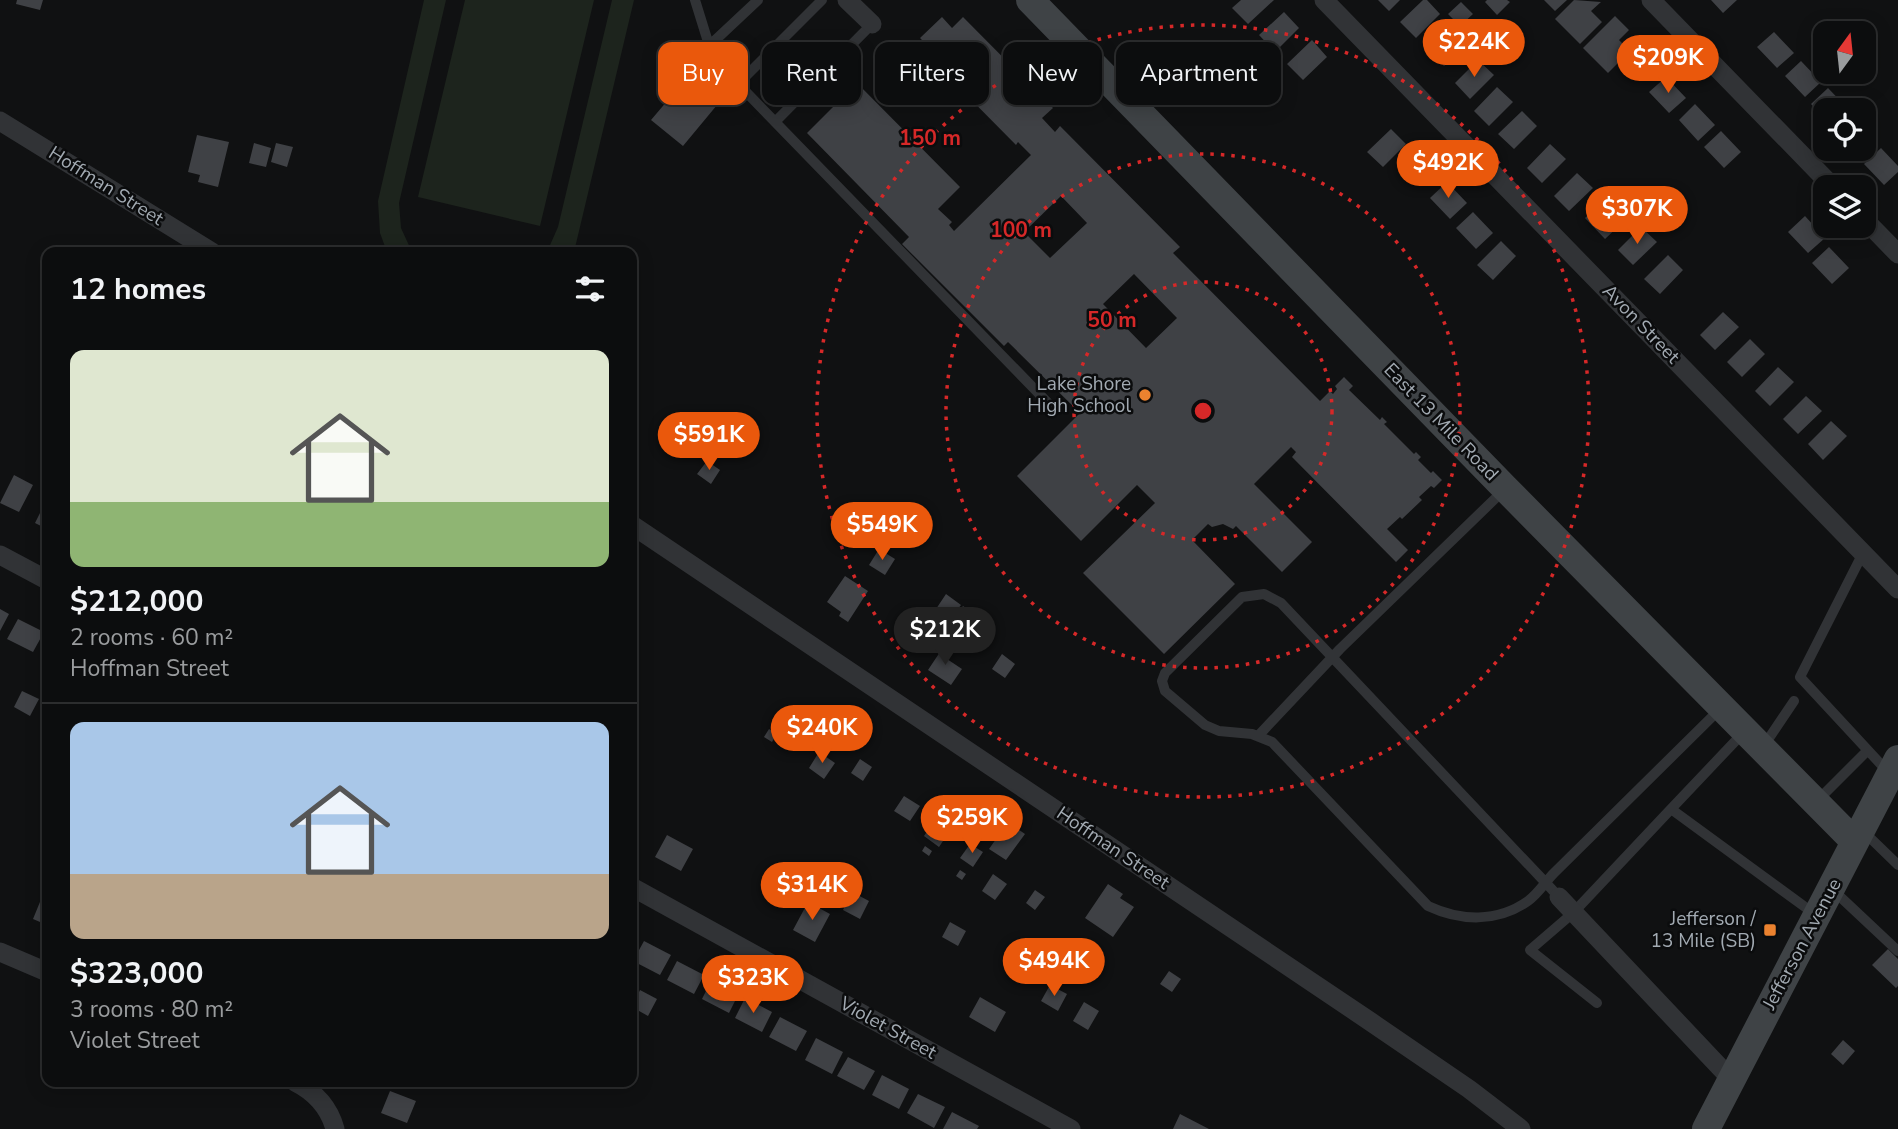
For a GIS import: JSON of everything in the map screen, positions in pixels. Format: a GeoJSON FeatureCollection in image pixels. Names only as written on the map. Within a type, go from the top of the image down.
{"type":"FeatureCollection","features":[{"type":"Feature","properties":{"kind":"main road","name":"East 13 Mile Road"},"geometry":{"type":"LineString","coordinates":[[1030,0],[1722,708],[1817,802],[1858,836]]}},
{"type":"Feature","properties":{"kind":"main road","name":"Jefferson Avenue"},"geometry":{"type":"LineString","coordinates":[[1706,1129],[1894,766]]}},
{"type":"Feature","properties":{"kind":"street"},"geometry":{"type":"LineString","coordinates":[[847,0],[872,24]]}},
{"type":"Feature","properties":{"kind":"street","name":"Avon Street"},"geometry":{"type":"LineString","coordinates":[[1324,0],[1898,589]]}},
{"type":"Feature","properties":{"kind":"street"},"geometry":{"type":"LineString","coordinates":[[1651,0],[1821,175]]}},
{"type":"Feature","properties":{"kind":"street","name":"Hoffman Street"},"geometry":{"type":"LineString","coordinates":[[0,121],[204,247]]}},
{"type":"Feature","properties":{"kind":"street"},"geometry":{"type":"LineString","coordinates":[[1876,231],[1898,254]]}},
{"type":"Feature","properties":{"kind":"street","name":"Hoffman Street"},"geometry":{"type":"LineString","coordinates":[[637,528],[1371,1022],[1469,1089],[1521,1129]]}},
{"type":"Feature","properties":{"kind":"street"},"geometry":{"type":"LineString","coordinates":[[0,555],[42,577]]}},
{"type":"Feature","properties":{"kind":"street","name":"Violet Street"},"geometry":{"type":"LineString","coordinates":[[637,890],[1071,1129]]}},
{"type":"Feature","properties":{"kind":"street"},"geometry":{"type":"LineString","coordinates":[[1559,897],[1731,1079]]}},
{"type":"Feature","properties":{"kind":"street"},"geometry":{"type":"LineString","coordinates":[[0,952],[42,970]]}},
{"type":"Feature","properties":{"kind":"street"},"geometry":{"type":"LineString","coordinates":[[302,1087],[316,1096],[326,1108],[335,1129]]}},
{"type":"Feature","properties":{"kind":"lane"},"geometry":{"type":"LineString","coordinates":[[695,0],[708,42]]}},
{"type":"Feature","properties":{"kind":"lane"},"geometry":{"type":"LineString","coordinates":[[713,42],[758,0]]}},
{"type":"Feature","properties":{"kind":"lane"},"geometry":{"type":"LineString","coordinates":[[748,74],[822,0]]}},
{"type":"Feature","properties":{"kind":"lane"},"geometry":{"type":"LineString","coordinates":[[775,122],[872,24]]}},
{"type":"Feature","properties":{"kind":"lane"},"geometry":{"type":"LineString","coordinates":[[748,94],[1048,403]]}},
{"type":"Feature","properties":{"kind":"lane"},"geometry":{"type":"LineString","coordinates":[[1258,736],[1333,657],[1505,488]]}},
{"type":"Feature","properties":{"kind":"lane"},"geometry":{"type":"LineString","coordinates":[[1863,553],[1800,677],[1867,751],[1894,766]]}},
{"type":"Feature","properties":{"kind":"lane"},"geometry":{"type":"LineString","coordinates":[[1559,897],[1545,882],[1333,657],[1281,603],[1264,594],[1242,597],[1165,673],[1162,681],[1165,691],[1205,725],[1219,731],[1258,736],[1272,741],[1428,906],[1445,914],[1474,919],[1500,914],[1528,901],[1545,882],[1722,708]]}},
{"type":"Feature","properties":{"kind":"lane"},"geometry":{"type":"LineString","coordinates":[[1597,1003],[1530,950],[1573,913],[1671,809],[1754,739],[1794,701]]}},
{"type":"Feature","properties":{"kind":"lane"},"geometry":{"type":"LineString","coordinates":[[1817,802],[1867,751]]}},
{"type":"Feature","properties":{"kind":"lane"},"geometry":{"type":"LineString","coordinates":[[1671,809],[1817,915]]}},
{"type":"Feature","properties":{"kind":"lane"},"geometry":{"type":"LineString","coordinates":[[1858,836],[1898,865]]}},
{"type":"Feature","properties":{"kind":"lane"},"geometry":{"type":"LineString","coordinates":[[1831,889],[1898,951]]}},
{"type":"Feature","properties":{"kind":"shaded area"},"geometry":{"type":"Polygon","coordinates":[[[424,0],[446,0],[399,203],[401,228],[410,247],[385,247],[380,233],[378,201],[424,0]]]}},
{"type":"Feature","properties":{"kind":"shaded area"},"geometry":{"type":"Polygon","coordinates":[[[465,0],[594,0],[540,226],[418,197],[465,0]]]}},
{"type":"Feature","properties":{"kind":"shaded area"},"geometry":{"type":"Polygon","coordinates":[[[612,0],[634,0],[575,247],[549,247],[558,227],[612,0]]]}},
{"type":"Feature","properties":{"kind":"building"},"geometry":{"type":"Polygon","coordinates":[[[17,0],[43,0],[40,10],[16,4],[17,0]]]}},
{"type":"Feature","properties":{"kind":"building"},"geometry":{"type":"Polygon","coordinates":[[[1241,0],[1274,0],[1248,24],[1232,8],[1241,0]]]}},
{"type":"Feature","properties":{"kind":"building"},"geometry":{"type":"Polygon","coordinates":[[[1378,0],[1400,0],[1389,11],[1378,0]]]}},
{"type":"Feature","properties":{"kind":"building"},"geometry":{"type":"Polygon","coordinates":[[[1423,0],[1427,0],[1440,14],[1416,38],[1400,22],[1423,0]]]}},
{"type":"Feature","properties":{"kind":"building"},"geometry":{"type":"Polygon","coordinates":[[[1544,0],[1567,0],[1555,11],[1544,0]]]}},
{"type":"Feature","properties":{"kind":"building"},"geometry":{"type":"Polygon","coordinates":[[[1574,0],[1601,2],[1591,11],[1602,22],[1580,44],[1555,19],[1574,0]]]}},
{"type":"Feature","properties":{"kind":"building"},"geometry":{"type":"Polygon","coordinates":[[[1711,0],[1737,0],[1723,13],[1711,0]]]}},
{"type":"Feature","properties":{"kind":"building"},"geometry":{"type":"Polygon","coordinates":[[[1461,2],[1473,14],[1460,26],[1448,14],[1461,2]]]}},
{"type":"Feature","properties":{"kind":"building"},"geometry":{"type":"Polygon","coordinates":[[[1485,2],[1510,2],[1497,15],[1485,2]]]}},
{"type":"Feature","properties":{"kind":"building"},"geometry":{"type":"Polygon","coordinates":[[[1284,12],[1299,28],[1281,46],[1281,42],[1266,42],[1259,35],[1284,12]]]}},
{"type":"Feature","properties":{"kind":"building"},"geometry":{"type":"Polygon","coordinates":[[[1615,16],[1629,30],[1619,40],[1630,51],[1608,73],[1583,48],[1615,16]]]}},
{"type":"Feature","properties":{"kind":"building"},"geometry":{"type":"Polygon","coordinates":[[[942,17],[952,28],[963,17],[988,42],[924,42],[920,38],[942,17]]]}},
{"type":"Feature","properties":{"kind":"building"},"geometry":{"type":"Polygon","coordinates":[[[1453,26],[1468,43],[1444,66],[1428,50],[1453,26]]]}},
{"type":"Feature","properties":{"kind":"building"},"geometry":{"type":"Polygon","coordinates":[[[1774,32],[1794,53],[1777,68],[1757,47],[1774,32]]]}},
{"type":"Feature","properties":{"kind":"building"},"geometry":{"type":"Polygon","coordinates":[[[1312,40],[1327,57],[1303,80],[1287,64],[1312,40]]]}},
{"type":"Feature","properties":{"kind":"building"},"geometry":{"type":"Polygon","coordinates":[[[989,43],[1003,57],[1003,105],[1050,105],[1053,108],[1042,118],[1055,132],[1060,126],[1180,247],[1173,253],[1320,401],[1330,391],[1333,394],[1337,389],[1335,386],[1344,377],[1353,386],[1349,390],[1380,420],[1382,417],[1387,422],[1384,424],[1414,454],[1416,452],[1421,457],[1418,460],[1442,480],[1434,488],[1431,486],[1419,497],[1422,500],[1387,529],[1408,550],[1396,562],[1292,457],[1296,452],[1291,447],[1254,484],[1312,542],[1282,572],[1236,526],[1233,529],[1223,524],[1212,527],[1208,524],[1192,540],[1235,584],[1164,654],[1083,573],[1155,503],[1137,485],[1081,541],[1017,476],[1080,413],[1008,342],[1004,346],[902,244],[909,237],[807,133],[835,105],[861,105],[861,87],[875,101],[875,105],[879,105],[960,187],[938,209],[952,222],[949,225],[954,231],[1031,155],[1018,142],[1016,145],[976,105],[989,105],[989,43]],[[1061,196],[1024,232],[1050,258],[1087,223],[1061,196]],[[1134,274],[1103,304],[1146,348],[1177,318],[1134,274]]]}},
{"type":"Feature","properties":{"kind":"building"},"geometry":{"type":"Polygon","coordinates":[[[1478,60],[1494,75],[1470,99],[1455,83],[1478,60]]]}},
{"type":"Feature","properties":{"kind":"building"},"geometry":{"type":"Polygon","coordinates":[[[1801,61],[1813,74],[1813,84],[1819,84],[1805,97],[1785,76],[1801,61]]]}},
{"type":"Feature","properties":{"kind":"building"},"geometry":{"type":"Polygon","coordinates":[[[1666,77],[1686,98],[1669,113],[1649,92],[1666,77]]]}},
{"type":"Feature","properties":{"kind":"building"},"geometry":{"type":"Polygon","coordinates":[[[1497,87],[1513,102],[1489,126],[1474,111],[1497,87]]]}},
{"type":"Feature","properties":{"kind":"building"},"geometry":{"type":"Polygon","coordinates":[[[1828,88],[1838,98],[1817,98],[1828,88]]]}},
{"type":"Feature","properties":{"kind":"building"},"geometry":{"type":"Polygon","coordinates":[[[1695,104],[1715,125],[1698,141],[1679,120],[1695,104]]]}},
{"type":"Feature","properties":{"kind":"building"},"geometry":{"type":"Polygon","coordinates":[[[664,105],[717,105],[683,146],[651,120],[664,105]]]}},
{"type":"Feature","properties":{"kind":"building"},"geometry":{"type":"Polygon","coordinates":[[[1522,111],[1537,126],[1514,149],[1498,134],[1522,111]]]}},
{"type":"Feature","properties":{"kind":"building"},"geometry":{"type":"Polygon","coordinates":[[[1391,129],[1406,144],[1383,167],[1367,152],[1391,129]]]}},
{"type":"Feature","properties":{"kind":"building"},"geometry":{"type":"Polygon","coordinates":[[[1721,131],[1741,152],[1724,168],[1704,147],[1721,131]]]}},
{"type":"Feature","properties":{"kind":"building"},"geometry":{"type":"Polygon","coordinates":[[[197,135],[229,142],[218,187],[198,182],[200,175],[188,172],[197,135]]]}},
{"type":"Feature","properties":{"kind":"building"},"geometry":{"type":"Polygon","coordinates":[[[254,143],[271,148],[266,167],[249,163],[254,143]]]}},
{"type":"Feature","properties":{"kind":"building"},"geometry":{"type":"Polygon","coordinates":[[[276,143],[293,147],[287,167],[271,162],[276,143]]]}},
{"type":"Feature","properties":{"kind":"building"},"geometry":{"type":"Polygon","coordinates":[[[1550,144],[1566,159],[1542,183],[1527,168],[1550,144]]]}},
{"type":"Feature","properties":{"kind":"building"},"geometry":{"type":"Polygon","coordinates":[[[1881,148],[1898,166],[1898,172],[1884,185],[1864,164],[1867,161],[1876,161],[1876,153],[1881,148]]]}},
{"type":"Feature","properties":{"kind":"building"},"geometry":{"type":"Polygon","coordinates":[[[1577,173],[1593,188],[1569,211],[1554,196],[1577,173]]]}},
{"type":"Feature","properties":{"kind":"building"},"geometry":{"type":"Polygon","coordinates":[[[1447,182],[1467,203],[1450,219],[1430,198],[1447,182]]]}},
{"type":"Feature","properties":{"kind":"building"},"geometry":{"type":"Polygon","coordinates":[[[1604,200],[1624,221],[1605,239],[1585,218],[1604,200]]]}},
{"type":"Feature","properties":{"kind":"building"},"geometry":{"type":"Polygon","coordinates":[[[1473,212],[1493,233],[1476,249],[1456,228],[1473,212]]]}},
{"type":"Feature","properties":{"kind":"building"},"geometry":{"type":"Polygon","coordinates":[[[1805,216],[1813,225],[1813,238],[1825,238],[1808,253],[1788,232],[1805,216]]]}},
{"type":"Feature","properties":{"kind":"building"},"geometry":{"type":"Polygon","coordinates":[[[1641,227],[1657,242],[1633,265],[1618,250],[1641,227]]]}},
{"type":"Feature","properties":{"kind":"building"},"geometry":{"type":"Polygon","coordinates":[[[1501,241],[1516,256],[1493,280],[1477,265],[1501,241]]]}},
{"type":"Feature","properties":{"kind":"building"},"geometry":{"type":"Polygon","coordinates":[[[1829,247],[1849,268],[1832,284],[1812,263],[1829,247]]]}},
{"type":"Feature","properties":{"kind":"building"},"geometry":{"type":"Polygon","coordinates":[[[1668,255],[1683,270],[1660,294],[1644,279],[1668,255]]]}},
{"type":"Feature","properties":{"kind":"building"},"geometry":{"type":"Polygon","coordinates":[[[1723,312],[1739,327],[1715,350],[1700,335],[1723,312]]]}},
{"type":"Feature","properties":{"kind":"building"},"geometry":{"type":"Polygon","coordinates":[[[1750,339],[1765,354],[1742,377],[1727,362],[1750,339]]]}},
{"type":"Feature","properties":{"kind":"building"},"geometry":{"type":"Polygon","coordinates":[[[1778,367],[1794,382],[1770,406],[1755,391],[1778,367]]]}},
{"type":"Feature","properties":{"kind":"building"},"geometry":{"type":"Polygon","coordinates":[[[1806,396],[1822,411],[1798,434],[1783,419],[1806,396]]]}},
{"type":"Feature","properties":{"kind":"building"},"geometry":{"type":"Polygon","coordinates":[[[1831,421],[1847,436],[1823,460],[1808,444],[1831,421]]]}},
{"type":"Feature","properties":{"kind":"building"},"geometry":{"type":"Polygon","coordinates":[[[707,461],[720,470],[711,484],[697,474],[707,461]]]}},
{"type":"Feature","properties":{"kind":"building"},"geometry":{"type":"Polygon","coordinates":[[[14,475],[33,485],[19,512],[0,503],[14,475]]]}},
{"type":"Feature","properties":{"kind":"building"},"geometry":{"type":"Polygon","coordinates":[[[42,509],[42,526],[35,523],[42,509]]]}},
{"type":"Feature","properties":{"kind":"building"},"geometry":{"type":"Polygon","coordinates":[[[879,549],[895,559],[885,575],[869,565],[879,549]]]}},
{"type":"Feature","properties":{"kind":"building"},"geometry":{"type":"Polygon","coordinates":[[[845,576],[868,591],[848,622],[839,616],[841,612],[827,602],[845,576]]]}},
{"type":"Feature","properties":{"kind":"building"},"geometry":{"type":"Polygon","coordinates":[[[946,594],[961,605],[950,619],[936,609],[946,594]]]}},
{"type":"Feature","properties":{"kind":"building"},"geometry":{"type":"Polygon","coordinates":[[[963,606],[974,614],[965,628],[953,619],[963,606]]]}},
{"type":"Feature","properties":{"kind":"building"},"geometry":{"type":"Polygon","coordinates":[[[0,609],[9,614],[0,631],[0,609]]]}},
{"type":"Feature","properties":{"kind":"building"},"geometry":{"type":"Polygon","coordinates":[[[18,619],[42,631],[33,652],[7,639],[18,619]]]}},
{"type":"Feature","properties":{"kind":"building"},"geometry":{"type":"Polygon","coordinates":[[[944,646],[953,651],[947,659],[962,669],[951,685],[928,670],[944,646]]]}},
{"type":"Feature","properties":{"kind":"building"},"geometry":{"type":"Polygon","coordinates":[[[1002,654],[1015,664],[1005,678],[992,669],[1002,654]]]}},
{"type":"Feature","properties":{"kind":"building"},"geometry":{"type":"Polygon","coordinates":[[[22,691],[39,699],[30,716],[14,707],[22,691]]]}},
{"type":"Feature","properties":{"kind":"building"},"geometry":{"type":"Polygon","coordinates":[[[769,729],[777,734],[772,742],[764,737],[769,729]]]}},
{"type":"Feature","properties":{"kind":"building"},"geometry":{"type":"Polygon","coordinates":[[[819,752],[835,763],[824,779],[809,768],[819,752]]]}},
{"type":"Feature","properties":{"kind":"building"},"geometry":{"type":"Polygon","coordinates":[[[860,759],[872,767],[863,781],[851,773],[860,759]]]}},
{"type":"Feature","properties":{"kind":"building"},"geometry":{"type":"Polygon","coordinates":[[[904,796],[920,806],[910,821],[894,811],[904,796]]]}},
{"type":"Feature","properties":{"kind":"building"},"geometry":{"type":"Polygon","coordinates":[[[934,821],[949,832],[939,847],[924,836],[934,821]]]}},
{"type":"Feature","properties":{"kind":"building"},"geometry":{"type":"Polygon","coordinates":[[[1008,822],[1025,834],[1006,860],[989,849],[1008,822]]]}},
{"type":"Feature","properties":{"kind":"building"},"geometry":{"type":"Polygon","coordinates":[[[667,835],[693,849],[681,871],[655,857],[667,835]]]}},
{"type":"Feature","properties":{"kind":"building"},"geometry":{"type":"Polygon","coordinates":[[[970,844],[983,852],[973,867],[960,858],[970,844]]]}},
{"type":"Feature","properties":{"kind":"building"},"geometry":{"type":"Polygon","coordinates":[[[925,846],[932,851],[929,856],[922,851],[925,846]]]}},
{"type":"Feature","properties":{"kind":"building"},"geometry":{"type":"Polygon","coordinates":[[[960,870],[966,874],[962,880],[956,876],[960,870]]]}},
{"type":"Feature","properties":{"kind":"building"},"geometry":{"type":"Polygon","coordinates":[[[839,871],[856,881],[847,898],[829,889],[839,871]]]}},
{"type":"Feature","properties":{"kind":"building"},"geometry":{"type":"Polygon","coordinates":[[[993,874],[1007,884],[995,900],[982,891],[993,874]]]}},
{"type":"Feature","properties":{"kind":"building"},"geometry":{"type":"Polygon","coordinates":[[[1108,884],[1123,894],[1120,898],[1134,907],[1113,937],[1085,918],[1108,884]]]}},
{"type":"Feature","properties":{"kind":"building"},"geometry":{"type":"Polygon","coordinates":[[[1035,890],[1045,897],[1035,910],[1026,903],[1035,890]]]}},
{"type":"Feature","properties":{"kind":"building"},"geometry":{"type":"Polygon","coordinates":[[[852,892],[869,901],[860,919],[843,910],[852,892]]]}},
{"type":"Feature","properties":{"kind":"building"},"geometry":{"type":"Polygon","coordinates":[[[42,897],[42,923],[33,919],[42,897]]]}},
{"type":"Feature","properties":{"kind":"building"},"geometry":{"type":"Polygon","coordinates":[[[808,902],[830,914],[815,942],[793,930],[808,902]]]}},
{"type":"Feature","properties":{"kind":"building"},"geometry":{"type":"Polygon","coordinates":[[[950,922],[966,931],[958,946],[942,937],[950,922]]]}},
{"type":"Feature","properties":{"kind":"building"},"geometry":{"type":"Polygon","coordinates":[[[644,941],[671,955],[660,975],[637,963],[637,954],[644,941]]]}},
{"type":"Feature","properties":{"kind":"building"},"geometry":{"type":"Polygon","coordinates":[[[1888,949],[1898,959],[1896,988],[1872,965],[1888,949]]]}},
{"type":"Feature","properties":{"kind":"building"},"geometry":{"type":"Polygon","coordinates":[[[1022,951],[1039,961],[1029,979],[1012,969],[1022,951]]]}},
{"type":"Feature","properties":{"kind":"building"},"geometry":{"type":"Polygon","coordinates":[[[677,961],[704,975],[694,994],[667,980],[677,961]]]}},
{"type":"Feature","properties":{"kind":"building"},"geometry":{"type":"Polygon","coordinates":[[[1169,971],[1181,979],[1172,992],[1160,984],[1169,971]]]}},
{"type":"Feature","properties":{"kind":"building"},"geometry":{"type":"Polygon","coordinates":[[[712,979],[739,993],[729,1013],[702,999],[712,979]]]}},
{"type":"Feature","properties":{"kind":"building"},"geometry":{"type":"Polygon","coordinates":[[[1050,985],[1067,994],[1058,1011],[1041,1001],[1050,985]]]}},
{"type":"Feature","properties":{"kind":"building"},"geometry":{"type":"Polygon","coordinates":[[[640,990],[657,999],[648,1016],[637,1010],[640,990]]]}},
{"type":"Feature","properties":{"kind":"building"},"geometry":{"type":"Polygon","coordinates":[[[980,997],[1006,1012],[995,1032],[969,1017],[980,997]]]}},
{"type":"Feature","properties":{"kind":"building"},"geometry":{"type":"Polygon","coordinates":[[[745,998],[772,1012],[762,1032],[735,1018],[745,998]]]}},
{"type":"Feature","properties":{"kind":"building"},"geometry":{"type":"Polygon","coordinates":[[[1084,1002],[1099,1011],[1088,1030],[1073,1021],[1084,1002]]]}},
{"type":"Feature","properties":{"kind":"building"},"geometry":{"type":"Polygon","coordinates":[[[780,1017],[807,1031],[796,1051],[769,1037],[780,1017]]]}},
{"type":"Feature","properties":{"kind":"building"},"geometry":{"type":"Polygon","coordinates":[[[816,1038],[843,1052],[832,1074],[805,1060],[816,1038]]]}},
{"type":"Feature","properties":{"kind":"building"},"geometry":{"type":"Polygon","coordinates":[[[1843,1040],[1855,1051],[1843,1065],[1831,1054],[1843,1040]]]}},
{"type":"Feature","properties":{"kind":"building"},"geometry":{"type":"Polygon","coordinates":[[[848,1057],[875,1071],[864,1090],[837,1076],[848,1057]]]}},
{"type":"Feature","properties":{"kind":"building"},"geometry":{"type":"Polygon","coordinates":[[[882,1075],[909,1089],[899,1109],[872,1095],[882,1075]]]}},
{"type":"Feature","properties":{"kind":"building"},"geometry":{"type":"Polygon","coordinates":[[[390,1091],[416,1101],[407,1123],[381,1113],[390,1091]]]}},
{"type":"Feature","properties":{"kind":"building"},"geometry":{"type":"Polygon","coordinates":[[[918,1094],[945,1107],[934,1128],[907,1113],[918,1094]]]}},
{"type":"Feature","properties":{"kind":"building"},"geometry":{"type":"Polygon","coordinates":[[[952,1112],[979,1126],[977,1129],[943,1129],[952,1112]]]}},
{"type":"Feature","properties":{"kind":"building"},"geometry":{"type":"Polygon","coordinates":[[[1180,1114],[1209,1129],[1173,1129],[1180,1114]]]}},
{"type":"Feature","properties":{"kind":"place","name":"Lake Shore High School"},"geometry":{"type":"Point","coordinates":[1145,395]}},
{"type":"Feature","properties":{"kind":"place","name":"Jefferson / 13 Mile (SB)"},"geometry":{"type":"Point","coordinates":[1770,930]}}]}
